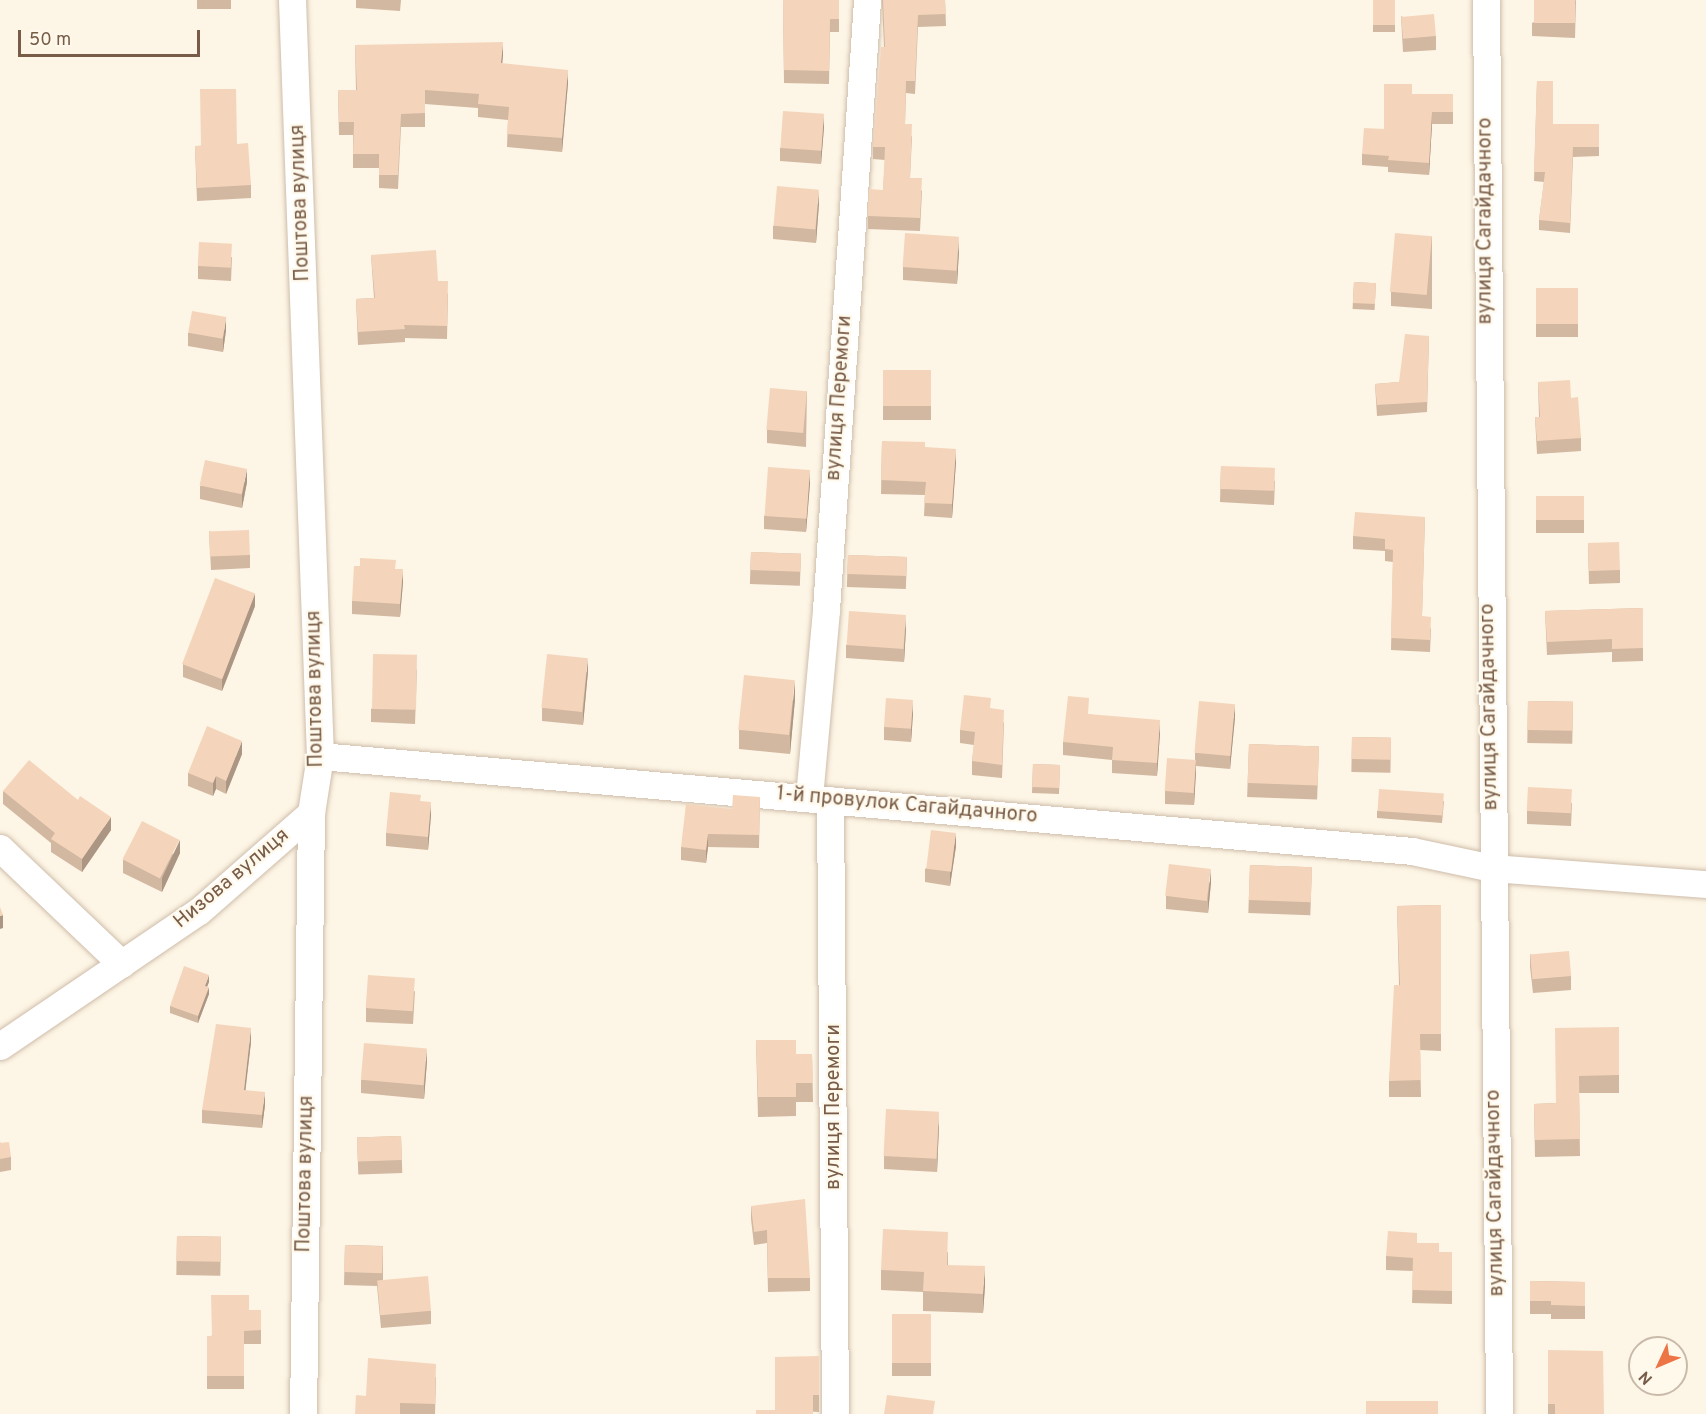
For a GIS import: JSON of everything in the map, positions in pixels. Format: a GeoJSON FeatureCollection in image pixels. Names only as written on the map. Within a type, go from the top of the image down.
{"type":"FeatureCollection","features":[{"type":"Feature","properties":{"kind":"street","name":"Поштова вулиця"},"geometry":{"type":"LineString","coordinates":[[292,0],[320,756],[310,813],[303,1414]]}},
{"type":"Feature","properties":{"kind":"street","name":"вулиця Перемоги"},"geometry":{"type":"LineString","coordinates":[[836,1414],[819,798],[826,610],[867,0]]}},
{"type":"Feature","properties":{"kind":"street","name":"вулиця Сагайдачного"},"geometry":{"type":"LineString","coordinates":[[1486,0],[1492,868],[1499,1414]]}},
{"type":"Feature","properties":{"kind":"street","name":"1-й провулок Сагайдачного"},"geometry":{"type":"LineString","coordinates":[[320,756],[1412,851],[1492,868],[1706,884]]}},
{"type":"Feature","properties":{"kind":"street","name":"Низова вулиця"},"geometry":{"type":"LineString","coordinates":[[0,1046],[200,911],[310,813]]}},
{"type":"Feature","properties":{"kind":"street"},"geometry":{"type":"LineString","coordinates":[[0,849],[122,964]]}},
{"type":"Feature","properties":{"kind":"building"},"geometry":{"type":"Polygon","coordinates":[[[783,0],[839,0],[839,19],[830,19],[829,71],[784,70],[783,0]]]}},
{"type":"Feature","properties":{"kind":"building"},"geometry":{"type":"Polygon","coordinates":[[[883,0],[945,0],[946,14],[918,15],[915,81],[906,81],[905,124],[912,124],[910,178],[922,178],[920,218],[868,216],[869,189],[883,190],[885,147],[873,147],[881,47],[885,47],[883,0]]]}},
{"type":"Feature","properties":{"kind":"building"},"geometry":{"type":"Polygon","coordinates":[[[1373,0],[1395,0],[1395,25],[1373,25],[1373,0]]]}},
{"type":"Feature","properties":{"kind":"building"},"geometry":{"type":"Polygon","coordinates":[[[1534,0],[1575,0],[1575,23],[1534,23],[1534,0]]]}},
{"type":"Feature","properties":{"kind":"building"},"geometry":{"type":"Polygon","coordinates":[[[1434,14],[1436,36],[1403,39],[1401,17],[1434,14]]]}},
{"type":"Feature","properties":{"kind":"building"},"geometry":{"type":"Polygon","coordinates":[[[503,42],[501,63],[568,70],[562,138],[507,134],[509,107],[478,104],[479,94],[425,90],[425,113],[401,114],[398,175],[379,175],[379,154],[353,154],[354,122],[339,122],[338,90],[357,90],[355,45],[503,42]]]}},
{"type":"Feature","properties":{"kind":"building"},"geometry":{"type":"Polygon","coordinates":[[[1537,81],[1553,81],[1553,124],[1599,124],[1599,147],[1573,147],[1570,223],[1539,220],[1545,172],[1534,172],[1537,81]]]}},
{"type":"Feature","properties":{"kind":"building"},"geometry":{"type":"Polygon","coordinates":[[[1384,84],[1412,84],[1412,94],[1453,94],[1453,112],[1432,112],[1429,163],[1388,160],[1389,156],[1362,154],[1364,128],[1384,129],[1384,84]]]}},
{"type":"Feature","properties":{"kind":"building"},"geometry":{"type":"Polygon","coordinates":[[[200,89],[236,89],[237,144],[248,143],[251,185],[197,188],[195,146],[201,146],[200,89]]]}},
{"type":"Feature","properties":{"kind":"building"},"geometry":{"type":"Polygon","coordinates":[[[783,111],[824,114],[821,151],[780,148],[783,111]]]}},
{"type":"Feature","properties":{"kind":"building"},"geometry":{"type":"Polygon","coordinates":[[[777,186],[819,190],[815,230],[774,226],[777,186]]]}},
{"type":"Feature","properties":{"kind":"building"},"geometry":{"type":"Polygon","coordinates":[[[905,233],[959,237],[956,271],[903,267],[905,233]]]}},
{"type":"Feature","properties":{"kind":"building"},"geometry":{"type":"Polygon","coordinates":[[[1395,233],[1432,236],[1427,295],[1390,292],[1395,233]]]}},
{"type":"Feature","properties":{"kind":"building"},"geometry":{"type":"Polygon","coordinates":[[[199,242],[232,244],[231,268],[198,266],[199,242]]]}},
{"type":"Feature","properties":{"kind":"building"},"geometry":{"type":"Polygon","coordinates":[[[436,250],[438,281],[448,281],[447,326],[404,325],[405,329],[358,332],[356,299],[375,298],[371,255],[436,250]]]}},
{"type":"Feature","properties":{"kind":"building"},"geometry":{"type":"Polygon","coordinates":[[[1354,282],[1376,283],[1375,304],[1353,303],[1354,282]]]}},
{"type":"Feature","properties":{"kind":"building"},"geometry":{"type":"Polygon","coordinates":[[[1536,288],[1578,288],[1578,324],[1536,324],[1536,288]]]}},
{"type":"Feature","properties":{"kind":"building"},"geometry":{"type":"Polygon","coordinates":[[[192,311],[226,317],[223,339],[188,333],[192,311]]]}},
{"type":"Feature","properties":{"kind":"building"},"geometry":{"type":"Polygon","coordinates":[[[1405,334],[1429,336],[1427,402],[1377,405],[1375,384],[1399,382],[1405,334]]]}},
{"type":"Feature","properties":{"kind":"building"},"geometry":{"type":"Polygon","coordinates":[[[883,370],[931,370],[931,406],[883,406],[883,370]]]}},
{"type":"Feature","properties":{"kind":"building"},"geometry":{"type":"Polygon","coordinates":[[[1570,380],[1571,398],[1578,397],[1581,438],[1537,441],[1535,417],[1540,417],[1538,382],[1570,380]]]}},
{"type":"Feature","properties":{"kind":"building"},"geometry":{"type":"Polygon","coordinates":[[[770,388],[807,391],[803,433],[766,430],[770,388]]]}},
{"type":"Feature","properties":{"kind":"building"},"geometry":{"type":"Polygon","coordinates":[[[882,441],[925,442],[925,447],[956,449],[952,504],[924,503],[926,482],[881,480],[882,441]]]}},
{"type":"Feature","properties":{"kind":"building"},"geometry":{"type":"Polygon","coordinates":[[[205,460],[247,469],[242,494],[200,485],[205,460]]]}},
{"type":"Feature","properties":{"kind":"building"},"geometry":{"type":"Polygon","coordinates":[[[1221,466],[1275,468],[1274,491],[1220,489],[1221,466]]]}},
{"type":"Feature","properties":{"kind":"building"},"geometry":{"type":"Polygon","coordinates":[[[768,467],[810,470],[806,519],[765,516],[768,467]]]}},
{"type":"Feature","properties":{"kind":"building"},"geometry":{"type":"Polygon","coordinates":[[[1536,496],[1584,496],[1584,520],[1536,520],[1536,496]]]}},
{"type":"Feature","properties":{"kind":"building"},"geometry":{"type":"Polygon","coordinates":[[[1355,512],[1425,517],[1422,616],[1431,617],[1430,640],[1391,638],[1393,550],[1385,549],[1385,539],[1353,536],[1355,512]]]}},
{"type":"Feature","properties":{"kind":"building"},"geometry":{"type":"Polygon","coordinates":[[[249,530],[250,555],[210,556],[209,531],[249,530]]]}},
{"type":"Feature","properties":{"kind":"building"},"geometry":{"type":"Polygon","coordinates":[[[1619,542],[1620,570],[1589,571],[1588,543],[1619,542]]]}},
{"type":"Feature","properties":{"kind":"building"},"geometry":{"type":"Polygon","coordinates":[[[751,552],[801,554],[800,572],[750,570],[751,552]]]}},
{"type":"Feature","properties":{"kind":"building"},"geometry":{"type":"Polygon","coordinates":[[[848,555],[907,557],[906,576],[847,574],[848,555]]]}},
{"type":"Feature","properties":{"kind":"building"},"geometry":{"type":"Polygon","coordinates":[[[360,558],[396,560],[395,569],[403,569],[400,604],[352,601],[354,566],[360,566],[360,558]]]}},
{"type":"Feature","properties":{"kind":"building"},"geometry":{"type":"Polygon","coordinates":[[[215,578],[255,593],[222,679],[182,664],[215,578]]]}},
{"type":"Feature","properties":{"kind":"building"},"geometry":{"type":"Polygon","coordinates":[[[1643,608],[1643,648],[1612,649],[1612,639],[1547,642],[1545,611],[1643,608]]]}},
{"type":"Feature","properties":{"kind":"building"},"geometry":{"type":"Polygon","coordinates":[[[849,611],[906,615],[903,649],[847,645],[849,611]]]}},
{"type":"Feature","properties":{"kind":"building"},"geometry":{"type":"Polygon","coordinates":[[[373,654],[417,655],[416,710],[372,709],[373,654]]]}},
{"type":"Feature","properties":{"kind":"building"},"geometry":{"type":"Polygon","coordinates":[[[547,654],[588,658],[582,712],[541,708],[547,654]]]}},
{"type":"Feature","properties":{"kind":"building"},"geometry":{"type":"Polygon","coordinates":[[[744,675],[795,680],[789,735],[738,730],[744,675]]]}},
{"type":"Feature","properties":{"kind":"building"},"geometry":{"type":"Polygon","coordinates":[[[964,695],[991,698],[990,708],[1004,710],[1002,765],[972,761],[975,732],[960,730],[964,695]]]}},
{"type":"Feature","properties":{"kind":"building"},"geometry":{"type":"Polygon","coordinates":[[[1068,696],[1089,698],[1088,714],[1160,720],[1157,763],[1112,760],[1113,747],[1063,742],[1068,696]]]}},
{"type":"Feature","properties":{"kind":"building"},"geometry":{"type":"Polygon","coordinates":[[[886,698],[913,700],[911,729],[884,727],[886,698]]]}},
{"type":"Feature","properties":{"kind":"building"},"geometry":{"type":"Polygon","coordinates":[[[1199,701],[1235,704],[1230,756],[1194,753],[1199,701]]]}},
{"type":"Feature","properties":{"kind":"building"},"geometry":{"type":"Polygon","coordinates":[[[1528,701],[1573,702],[1572,731],[1527,730],[1528,701]]]}},
{"type":"Feature","properties":{"kind":"building"},"geometry":{"type":"Polygon","coordinates":[[[207,726],[242,741],[226,781],[216,776],[213,783],[188,773],[207,726]]]}},
{"type":"Feature","properties":{"kind":"building"},"geometry":{"type":"Polygon","coordinates":[[[1352,737],[1391,738],[1391,760],[1352,759],[1352,737]]]}},
{"type":"Feature","properties":{"kind":"building"},"geometry":{"type":"Polygon","coordinates":[[[1249,744],[1319,746],[1318,785],[1248,783],[1249,744]]]}},
{"type":"Feature","properties":{"kind":"building"},"geometry":{"type":"Polygon","coordinates":[[[1167,758],[1196,760],[1194,793],[1165,791],[1167,758]]]}},
{"type":"Feature","properties":{"kind":"building"},"geometry":{"type":"Polygon","coordinates":[[[29,760],[78,800],[80,796],[111,817],[82,859],[51,839],[55,833],[3,791],[29,760]]]}},
{"type":"Feature","properties":{"kind":"building"},"geometry":{"type":"Polygon","coordinates":[[[1033,764],[1060,765],[1059,788],[1032,787],[1033,764]]]}},
{"type":"Feature","properties":{"kind":"building"},"geometry":{"type":"Polygon","coordinates":[[[1528,787],[1572,789],[1571,813],[1527,811],[1528,787]]]}},
{"type":"Feature","properties":{"kind":"building"},"geometry":{"type":"Polygon","coordinates":[[[1379,789],[1444,794],[1442,815],[1377,811],[1379,789]]]}},
{"type":"Feature","properties":{"kind":"building"},"geometry":{"type":"Polygon","coordinates":[[[390,792],[421,795],[420,801],[431,802],[428,837],[386,833],[390,792]]]}},
{"type":"Feature","properties":{"kind":"building"},"geometry":{"type":"Polygon","coordinates":[[[733,795],[760,797],[759,835],[708,834],[706,850],[681,847],[686,804],[732,809],[733,795]]]}},
{"type":"Feature","properties":{"kind":"building"},"geometry":{"type":"Polygon","coordinates":[[[142,821],[179,840],[160,878],[122,859],[142,821]]]}},
{"type":"Feature","properties":{"kind":"building"},"geometry":{"type":"Polygon","coordinates":[[[931,830],[956,833],[951,872],[926,869],[931,830]]]}},
{"type":"Feature","properties":{"kind":"building"},"geometry":{"type":"Polygon","coordinates":[[[1169,864],[1211,869],[1207,901],[1165,896],[1169,864]]]}},
{"type":"Feature","properties":{"kind":"building"},"geometry":{"type":"Polygon","coordinates":[[[1250,865],[1312,867],[1311,902],[1249,900],[1250,865]]]}},
{"type":"Feature","properties":{"kind":"building"},"geometry":{"type":"Polygon","coordinates":[[[1441,905],[1441,1034],[1420,1034],[1421,1080],[1389,1081],[1394,985],[1400,985],[1397,906],[1441,905]]]}},
{"type":"Feature","properties":{"kind":"building"},"geometry":{"type":"Polygon","coordinates":[[[1569,951],[1571,976],[1532,979],[1530,954],[1569,951]]]}},
{"type":"Feature","properties":{"kind":"building"},"geometry":{"type":"Polygon","coordinates":[[[184,966],[209,975],[205,986],[209,987],[198,1016],[170,1006],[184,966]]]}},
{"type":"Feature","properties":{"kind":"building"},"geometry":{"type":"Polygon","coordinates":[[[368,975],[415,978],[413,1011],[366,1008],[368,975]]]}},
{"type":"Feature","properties":{"kind":"building"},"geometry":{"type":"Polygon","coordinates":[[[216,1024],[251,1028],[244,1090],[265,1092],[262,1115],[202,1110],[216,1024]]]}},
{"type":"Feature","properties":{"kind":"building"},"geometry":{"type":"Polygon","coordinates":[[[1619,1027],[1619,1075],[1579,1076],[1580,1139],[1535,1140],[1534,1104],[1556,1103],[1555,1028],[1619,1027]]]}},
{"type":"Feature","properties":{"kind":"building"},"geometry":{"type":"Polygon","coordinates":[[[756,1040],[796,1040],[796,1054],[812,1054],[813,1083],[796,1083],[796,1097],[758,1097],[756,1040]]]}},
{"type":"Feature","properties":{"kind":"building"},"geometry":{"type":"Polygon","coordinates":[[[364,1043],[427,1048],[424,1085],[361,1080],[364,1043]]]}},
{"type":"Feature","properties":{"kind":"building"},"geometry":{"type":"Polygon","coordinates":[[[886,1109],[939,1112],[936,1159],[884,1156],[886,1109]]]}},
{"type":"Feature","properties":{"kind":"building"},"geometry":{"type":"Polygon","coordinates":[[[401,1136],[402,1160],[358,1162],[357,1138],[401,1136]]]}},
{"type":"Feature","properties":{"kind":"building"},"geometry":{"type":"Polygon","coordinates":[[[9,1142],[11,1157],[0,1159],[0,1143],[9,1142]]]}},
{"type":"Feature","properties":{"kind":"building"},"geometry":{"type":"Polygon","coordinates":[[[805,1199],[810,1278],[768,1278],[767,1230],[754,1232],[751,1206],[805,1199]]]}},
{"type":"Feature","properties":{"kind":"building"},"geometry":{"type":"Polygon","coordinates":[[[883,1229],[948,1232],[947,1265],[985,1266],[983,1294],[923,1291],[924,1272],[881,1270],[883,1229]]]}},
{"type":"Feature","properties":{"kind":"building"},"geometry":{"type":"Polygon","coordinates":[[[1388,1231],[1417,1233],[1417,1243],[1439,1243],[1439,1252],[1452,1252],[1452,1291],[1412,1290],[1413,1258],[1386,1256],[1388,1231]]]}},
{"type":"Feature","properties":{"kind":"building"},"geometry":{"type":"Polygon","coordinates":[[[177,1236],[221,1237],[221,1262],[177,1261],[177,1236]]]}},
{"type":"Feature","properties":{"kind":"building"},"geometry":{"type":"Polygon","coordinates":[[[345,1245],[383,1246],[382,1273],[344,1272],[345,1245]]]}},
{"type":"Feature","properties":{"kind":"building"},"geometry":{"type":"Polygon","coordinates":[[[428,1276],[431,1311],[380,1315],[377,1280],[428,1276]]]}},
{"type":"Feature","properties":{"kind":"building"},"geometry":{"type":"Polygon","coordinates":[[[1530,1281],[1585,1282],[1585,1306],[1551,1305],[1551,1301],[1530,1301],[1530,1281]]]}},
{"type":"Feature","properties":{"kind":"building"},"geometry":{"type":"Polygon","coordinates":[[[211,1295],[249,1295],[249,1310],[261,1310],[261,1330],[244,1331],[244,1376],[207,1376],[207,1336],[212,1336],[211,1295]]]}},
{"type":"Feature","properties":{"kind":"building"},"geometry":{"type":"Polygon","coordinates":[[[892,1314],[931,1314],[931,1363],[892,1363],[892,1314]]]}},
{"type":"Feature","properties":{"kind":"building"},"geometry":{"type":"Polygon","coordinates":[[[1548,1350],[1603,1351],[1604,1414],[1555,1414],[1555,1404],[1548,1404],[1548,1350]]]}},
{"type":"Feature","properties":{"kind":"building"},"geometry":{"type":"Polygon","coordinates":[[[819,1356],[819,1395],[813,1395],[813,1414],[756,1414],[756,1410],[775,1410],[775,1357],[819,1356]]]}},
{"type":"Feature","properties":{"kind":"building"},"geometry":{"type":"Polygon","coordinates":[[[368,1358],[436,1364],[435,1404],[400,1403],[400,1414],[355,1414],[356,1395],[366,1396],[368,1358]]]}},
{"type":"Feature","properties":{"kind":"building"},"geometry":{"type":"Polygon","coordinates":[[[887,1395],[935,1401],[933,1414],[884,1414],[887,1395]]]}},
{"type":"Feature","properties":{"kind":"building"},"geometry":{"type":"Polygon","coordinates":[[[1366,1401],[1438,1401],[1438,1414],[1366,1414],[1366,1401]]]}}]}
